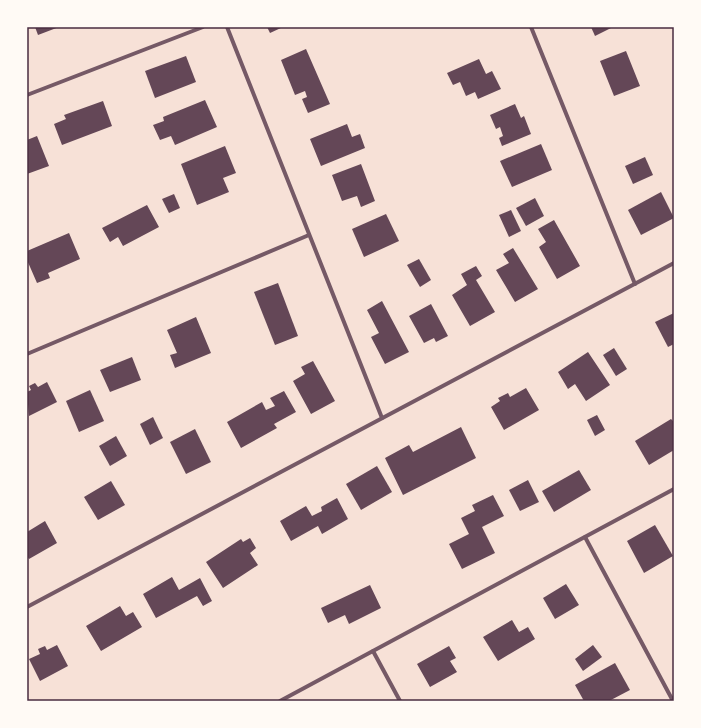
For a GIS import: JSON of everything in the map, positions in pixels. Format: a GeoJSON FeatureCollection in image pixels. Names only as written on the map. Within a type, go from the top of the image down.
{"type":"FeatureCollection","features":[{"type":"Feature","properties":{"kind":"street"},"geometry":{"type":"LineString","coordinates":[[27,94],[203,27]]}},
{"type":"Feature","properties":{"kind":"street"},"geometry":{"type":"LineString","coordinates":[[227,27],[382,418]]}},
{"type":"Feature","properties":{"kind":"street"},"geometry":{"type":"LineString","coordinates":[[531,27],[634,284]]}},
{"type":"Feature","properties":{"kind":"street"},"geometry":{"type":"LineString","coordinates":[[27,354],[309,235]]}},
{"type":"Feature","properties":{"kind":"street"},"geometry":{"type":"LineString","coordinates":[[27,607],[674,263]]}},
{"type":"Feature","properties":{"kind":"street"},"geometry":{"type":"LineString","coordinates":[[280,701],[674,489]]}},
{"type":"Feature","properties":{"kind":"street"},"geometry":{"type":"LineString","coordinates":[[585,537],[673,701]]}},
{"type":"Feature","properties":{"kind":"street"},"geometry":{"type":"LineString","coordinates":[[373,651],[400,701]]}},
{"type":"Feature","properties":{"kind":"building"},"geometry":{"type":"Polygon","coordinates":[[[35,27],[59,27],[38,35],[35,27]]]}},
{"type":"Feature","properties":{"kind":"building"},"geometry":{"type":"Polygon","coordinates":[[[267,27],[283,27],[270,33],[267,27]]]}},
{"type":"Feature","properties":{"kind":"building"},"geometry":{"type":"Polygon","coordinates":[[[591,27],[613,27],[595,36],[591,27]]]}},
{"type":"Feature","properties":{"kind":"building"},"geometry":{"type":"Polygon","coordinates":[[[306,49],[330,104],[308,113],[302,99],[307,97],[305,91],[295,95],[281,60],[306,49]]]}},
{"type":"Feature","properties":{"kind":"building"},"geometry":{"type":"Polygon","coordinates":[[[626,51],[640,86],[614,96],[600,61],[626,51]]]}},
{"type":"Feature","properties":{"kind":"building"},"geometry":{"type":"Polygon","coordinates":[[[186,56],[196,82],[155,98],[145,71],[186,56]]]}},
{"type":"Feature","properties":{"kind":"building"},"geometry":{"type":"Polygon","coordinates":[[[479,59],[486,74],[492,71],[501,89],[478,99],[475,92],[466,96],[460,82],[453,85],[447,73],[479,59]]]}},
{"type":"Feature","properties":{"kind":"building"},"geometry":{"type":"Polygon","coordinates":[[[205,100],[217,127],[175,145],[171,136],[160,140],[153,125],[164,121],[163,117],[205,100]]]}},
{"type":"Feature","properties":{"kind":"building"},"geometry":{"type":"Polygon","coordinates":[[[103,101],[112,126],[62,145],[54,124],[66,119],[64,115],[103,101]]]}},
{"type":"Feature","properties":{"kind":"building"},"geometry":{"type":"Polygon","coordinates":[[[515,104],[521,118],[524,116],[531,134],[502,146],[499,138],[503,136],[500,127],[496,129],[490,115],[515,104]]]}},
{"type":"Feature","properties":{"kind":"building"},"geometry":{"type":"Polygon","coordinates":[[[347,124],[352,137],[360,134],[365,148],[321,166],[310,139],[347,124]]]}},
{"type":"Feature","properties":{"kind":"building"},"geometry":{"type":"Polygon","coordinates":[[[37,136],[49,166],[27,174],[27,140],[37,136]]]}},
{"type":"Feature","properties":{"kind":"building"},"geometry":{"type":"Polygon","coordinates":[[[541,144],[552,170],[512,187],[500,161],[541,144]]]}},
{"type":"Feature","properties":{"kind":"building"},"geometry":{"type":"Polygon","coordinates":[[[225,146],[236,173],[223,178],[229,192],[197,205],[181,164],[225,146]]]}},
{"type":"Feature","properties":{"kind":"building"},"geometry":{"type":"Polygon","coordinates":[[[645,157],[653,175],[633,184],[625,166],[645,157]]]}},
{"type":"Feature","properties":{"kind":"building"},"geometry":{"type":"Polygon","coordinates":[[[361,164],[375,201],[361,207],[357,196],[342,201],[332,175],[361,164]]]}},
{"type":"Feature","properties":{"kind":"building"},"geometry":{"type":"Polygon","coordinates":[[[661,192],[674,218],[641,235],[628,210],[661,192]]]}},
{"type":"Feature","properties":{"kind":"building"},"geometry":{"type":"Polygon","coordinates":[[[174,194],[180,208],[169,213],[162,199],[174,194]]]}},
{"type":"Feature","properties":{"kind":"building"},"geometry":{"type":"Polygon","coordinates":[[[535,198],[544,216],[526,226],[516,208],[535,198]]]}},
{"type":"Feature","properties":{"kind":"building"},"geometry":{"type":"Polygon","coordinates":[[[147,205],[159,227],[123,246],[118,237],[110,242],[102,228],[147,205]]]}},
{"type":"Feature","properties":{"kind":"building"},"geometry":{"type":"Polygon","coordinates":[[[511,210],[521,231],[509,237],[499,215],[511,210]]]}},
{"type":"Feature","properties":{"kind":"building"},"geometry":{"type":"Polygon","coordinates":[[[386,214],[399,241],[364,257],[352,229],[386,214]]]}},
{"type":"Feature","properties":{"kind":"building"},"geometry":{"type":"Polygon","coordinates":[[[554,220],[580,266],[557,279],[539,247],[546,242],[538,229],[554,220]]]}},
{"type":"Feature","properties":{"kind":"building"},"geometry":{"type":"Polygon","coordinates":[[[69,233],[80,259],[48,273],[50,278],[37,283],[27,260],[27,251],[69,233]]]}},
{"type":"Feature","properties":{"kind":"building"},"geometry":{"type":"Polygon","coordinates":[[[513,248],[538,289],[515,302],[496,270],[509,263],[503,254],[513,248]]]}},
{"type":"Feature","properties":{"kind":"building"},"geometry":{"type":"Polygon","coordinates":[[[419,259],[431,280],[420,287],[407,265],[419,259]]]}},
{"type":"Feature","properties":{"kind":"building"},"geometry":{"type":"Polygon","coordinates":[[[476,266],[482,276],[476,280],[495,312],[470,326],[452,295],[467,285],[461,274],[476,266]]]}},
{"type":"Feature","properties":{"kind":"building"},"geometry":{"type":"Polygon","coordinates":[[[278,283],[298,336],[275,345],[254,292],[278,283]]]}},
{"type":"Feature","properties":{"kind":"building"},"geometry":{"type":"Polygon","coordinates":[[[382,301],[409,352],[385,364],[371,337],[379,333],[367,310],[382,301]]]}},
{"type":"Feature","properties":{"kind":"building"},"geometry":{"type":"Polygon","coordinates":[[[431,304],[448,336],[436,342],[434,338],[424,343],[409,316],[431,304]]]}},
{"type":"Feature","properties":{"kind":"building"},"geometry":{"type":"Polygon","coordinates":[[[674,313],[674,344],[668,347],[655,322],[674,313]]]}},
{"type":"Feature","properties":{"kind":"building"},"geometry":{"type":"Polygon","coordinates":[[[196,317],[211,353],[175,368],[170,355],[177,353],[167,330],[196,317]]]}},
{"type":"Feature","properties":{"kind":"building"},"geometry":{"type":"Polygon","coordinates":[[[614,348],[627,369],[616,376],[603,355],[614,348]]]}},
{"type":"Feature","properties":{"kind":"building"},"geometry":{"type":"Polygon","coordinates":[[[588,352],[610,385],[586,401],[575,384],[568,389],[558,372],[588,352]]]}},
{"type":"Feature","properties":{"kind":"building"},"geometry":{"type":"Polygon","coordinates":[[[132,357],[141,380],[110,392],[100,370],[132,357]]]}},
{"type":"Feature","properties":{"kind":"building"},"geometry":{"type":"Polygon","coordinates":[[[313,361],[335,401],[311,414],[293,381],[305,374],[301,367],[313,361]]]}},
{"type":"Feature","properties":{"kind":"building"},"geometry":{"type":"Polygon","coordinates":[[[47,382],[57,402],[29,416],[27,392],[31,390],[29,386],[35,383],[38,387],[47,382]]]}},
{"type":"Feature","properties":{"kind":"building"},"geometry":{"type":"Polygon","coordinates":[[[526,388],[539,410],[504,430],[491,407],[500,401],[498,398],[508,393],[510,397],[526,388]]]}},
{"type":"Feature","properties":{"kind":"building"},"geometry":{"type":"Polygon","coordinates":[[[90,390],[104,421],[79,432],[66,401],[90,390]]]}},
{"type":"Feature","properties":{"kind":"building"},"geometry":{"type":"Polygon","coordinates":[[[284,391],[296,412],[274,424],[277,428],[241,448],[227,422],[262,402],[266,410],[275,406],[270,398],[284,391]]]}},
{"type":"Feature","properties":{"kind":"building"},"geometry":{"type":"Polygon","coordinates":[[[597,415],[605,430],[595,436],[587,420],[597,415]]]}},
{"type":"Feature","properties":{"kind":"building"},"geometry":{"type":"Polygon","coordinates":[[[153,417],[163,438],[150,445],[140,424],[153,417]]]}},
{"type":"Feature","properties":{"kind":"building"},"geometry":{"type":"Polygon","coordinates":[[[671,419],[674,422],[674,450],[649,465],[635,441],[671,419]]]}},
{"type":"Feature","properties":{"kind":"building"},"geometry":{"type":"Polygon","coordinates":[[[461,427],[476,458],[403,495],[385,458],[409,445],[413,452],[461,427]]]}},
{"type":"Feature","properties":{"kind":"building"},"geometry":{"type":"Polygon","coordinates":[[[195,429],[211,462],[186,474],[170,442],[195,429]]]}},
{"type":"Feature","properties":{"kind":"building"},"geometry":{"type":"Polygon","coordinates":[[[116,436],[127,456],[110,466],[99,446],[116,436]]]}},
{"type":"Feature","properties":{"kind":"building"},"geometry":{"type":"Polygon","coordinates":[[[377,466],[392,492],[361,510],[346,484],[377,466]]]}},
{"type":"Feature","properties":{"kind":"building"},"geometry":{"type":"Polygon","coordinates":[[[579,470],[591,490],[554,512],[542,491],[579,470]]]}},
{"type":"Feature","properties":{"kind":"building"},"geometry":{"type":"Polygon","coordinates":[[[528,480],[539,502],[520,511],[509,490],[528,480]]]}},
{"type":"Feature","properties":{"kind":"building"},"geometry":{"type":"Polygon","coordinates":[[[111,481],[125,505],[98,520],[84,497],[111,481]]]}},
{"type":"Feature","properties":{"kind":"building"},"geometry":{"type":"Polygon","coordinates":[[[493,495],[504,516],[482,527],[495,553],[462,569],[449,544],[469,534],[461,518],[475,511],[472,505],[493,495]]]}},
{"type":"Feature","properties":{"kind":"building"},"geometry":{"type":"Polygon","coordinates":[[[337,498],[348,519],[322,534],[318,526],[291,541],[280,521],[306,506],[312,516],[322,511],[321,507],[337,498]]]}},
{"type":"Feature","properties":{"kind":"building"},"geometry":{"type":"Polygon","coordinates":[[[45,521],[57,543],[29,559],[27,556],[27,532],[45,521]]]}},
{"type":"Feature","properties":{"kind":"building"},"geometry":{"type":"Polygon","coordinates":[[[655,525],[673,556],[644,573],[627,541],[655,525]]]}},
{"type":"Feature","properties":{"kind":"building"},"geometry":{"type":"Polygon","coordinates":[[[250,538],[256,548],[250,553],[258,565],[223,588],[206,562],[241,539],[243,542],[250,538]]]}},
{"type":"Feature","properties":{"kind":"building"},"geometry":{"type":"Polygon","coordinates":[[[172,577],[179,590],[200,578],[212,601],[203,606],[197,596],[156,618],[143,594],[172,577]]]}},
{"type":"Feature","properties":{"kind":"building"},"geometry":{"type":"Polygon","coordinates":[[[566,584],[579,605],[555,619],[543,598],[566,584]]]}},
{"type":"Feature","properties":{"kind":"building"},"geometry":{"type":"Polygon","coordinates":[[[370,585],[381,608],[349,624],[345,615],[328,623],[321,608],[370,585]]]}},
{"type":"Feature","properties":{"kind":"building"},"geometry":{"type":"Polygon","coordinates":[[[120,606],[126,616],[133,612],[142,627],[101,651],[86,626],[120,606]]]}},
{"type":"Feature","properties":{"kind":"building"},"geometry":{"type":"Polygon","coordinates":[[[512,620],[519,632],[528,627],[535,639],[498,661],[483,637],[512,620]]]}},
{"type":"Feature","properties":{"kind":"building"},"geometry":{"type":"Polygon","coordinates":[[[57,645],[68,666],[40,681],[29,659],[40,654],[38,649],[45,646],[47,650],[57,645]]]}},
{"type":"Feature","properties":{"kind":"building"},"geometry":{"type":"Polygon","coordinates":[[[593,645],[602,657],[583,671],[575,659],[593,645]]]}},
{"type":"Feature","properties":{"kind":"building"},"geometry":{"type":"Polygon","coordinates":[[[449,646],[456,658],[450,661],[457,672],[430,687],[417,664],[449,646]]]}},
{"type":"Feature","properties":{"kind":"building"},"geometry":{"type":"Polygon","coordinates":[[[615,663],[630,690],[609,701],[584,701],[575,685],[615,663]]]}}]}
